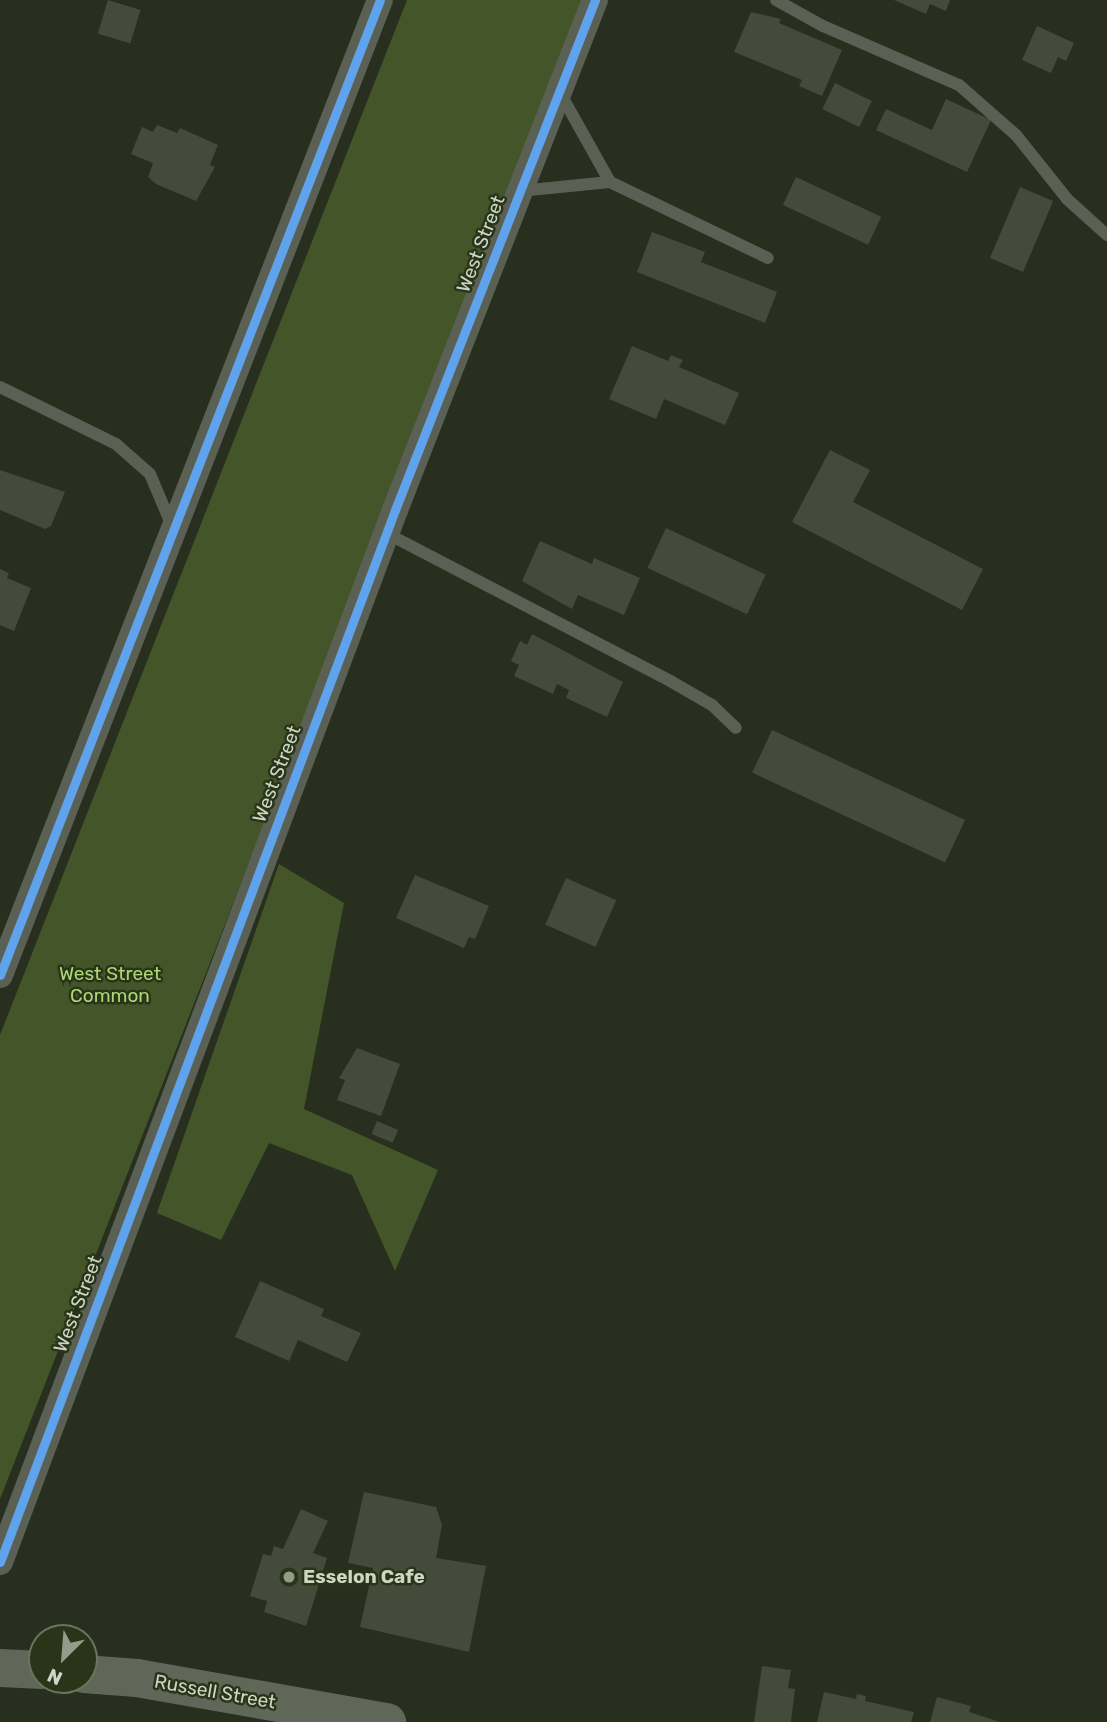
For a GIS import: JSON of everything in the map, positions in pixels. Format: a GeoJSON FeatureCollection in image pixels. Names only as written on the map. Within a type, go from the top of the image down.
{"type":"FeatureCollection","features":[{"type":"Feature","properties":{"kind":"highway"},"geometry":{"type":"LineString","coordinates":[[0,1668],[28,1670]]}},
{"type":"Feature","properties":{"kind":"highway","name":"Russell Street"},"geometry":{"type":"LineString","coordinates":[[98,1675],[137,1678],[387,1722]]}},
{"type":"Feature","properties":{"kind":"street"},"geometry":{"type":"LineString","coordinates":[[0,975],[380,0]]}},
{"type":"Feature","properties":{"kind":"street","name":"West Street"},"geometry":{"type":"LineString","coordinates":[[0,1562],[386,533],[595,0]]}},
{"type":"Feature","properties":{"kind":"lane"},"geometry":{"type":"LineString","coordinates":[[776,0],[823,26],[960,85],[1016,135],[1067,199],[1107,235]]}},
{"type":"Feature","properties":{"kind":"lane"},"geometry":{"type":"LineString","coordinates":[[559,91],[610,182]]}},
{"type":"Feature","properties":{"kind":"lane"},"geometry":{"type":"LineString","coordinates":[[520,191],[610,182],[768,258]]}},
{"type":"Feature","properties":{"kind":"lane"},"geometry":{"type":"LineString","coordinates":[[0,387],[116,444],[150,474],[173,530]]}},
{"type":"Feature","properties":{"kind":"lane"},"geometry":{"type":"LineString","coordinates":[[386,533],[672,682],[712,705],[736,728]]}},
{"type":"Feature","properties":{"kind":"green space","name":"West Street Common"},"geometry":{"type":"Polygon","coordinates":[[[407,0],[587,0],[0,1499],[0,1035],[407,0]]]}},
{"type":"Feature","properties":{"kind":"green space"},"geometry":{"type":"Polygon","coordinates":[[[279,864],[344,903],[304,1109],[438,1170],[395,1271],[352,1175],[269,1143],[221,1240],[157,1213],[279,864]]]}},
{"type":"Feature","properties":{"kind":"building"},"geometry":{"type":"Polygon","coordinates":[[[108,0],[141,10],[130,43],[98,33],[108,0]]]}},
{"type":"Feature","properties":{"kind":"building"},"geometry":{"type":"Polygon","coordinates":[[[894,0],[950,0],[946,11],[930,4],[926,14],[894,0]]]}},
{"type":"Feature","properties":{"kind":"building"},"geometry":{"type":"Polygon","coordinates":[[[751,12],[781,19],[779,23],[842,50],[822,96],[799,86],[802,80],[734,52],[751,12]]]}},
{"type":"Feature","properties":{"kind":"building"},"geometry":{"type":"Polygon","coordinates":[[[1037,26],[1074,43],[1066,61],[1058,57],[1051,73],[1022,60],[1037,26]]]}},
{"type":"Feature","properties":{"kind":"building"},"geometry":{"type":"Polygon","coordinates":[[[835,83],[872,101],[859,127],[822,109],[835,83]]]}},
{"type":"Feature","properties":{"kind":"building"},"geometry":{"type":"Polygon","coordinates":[[[946,99],[991,120],[967,172],[876,130],[886,109],[932,130],[946,99]]]}},
{"type":"Feature","properties":{"kind":"building"},"geometry":{"type":"Polygon","coordinates":[[[157,125],[177,133],[180,128],[218,145],[210,165],[215,167],[196,201],[156,184],[148,177],[153,163],[131,154],[142,127],[153,132],[157,125]]]}},
{"type":"Feature","properties":{"kind":"building"},"geometry":{"type":"Polygon","coordinates":[[[796,177],[881,217],[868,245],[783,205],[796,177]]]}},
{"type":"Feature","properties":{"kind":"building"},"geometry":{"type":"Polygon","coordinates":[[[1020,187],[1053,201],[1023,272],[990,258],[1020,187]]]}},
{"type":"Feature","properties":{"kind":"building"},"geometry":{"type":"Polygon","coordinates":[[[652,232],[705,252],[701,262],[777,292],[765,323],[637,272],[652,232]]]}},
{"type":"Feature","properties":{"kind":"building"},"geometry":{"type":"Polygon","coordinates":[[[632,346],[668,361],[671,355],[683,360],[679,367],[739,393],[725,425],[664,399],[656,419],[609,399],[632,346]]]}},
{"type":"Feature","properties":{"kind":"building"},"geometry":{"type":"Polygon","coordinates":[[[830,450],[870,470],[853,502],[983,569],[962,610],[792,522],[830,450]]]}},
{"type":"Feature","properties":{"kind":"building"},"geometry":{"type":"Polygon","coordinates":[[[0,470],[65,492],[51,526],[45,529],[0,510],[0,470]]]}},
{"type":"Feature","properties":{"kind":"building"},"geometry":{"type":"Polygon","coordinates":[[[666,528],[766,574],[747,614],[647,568],[666,528]]]}},
{"type":"Feature","properties":{"kind":"building"},"geometry":{"type":"Polygon","coordinates":[[[540,541],[592,564],[594,558],[640,578],[624,615],[578,595],[572,609],[522,581],[540,541]]]}},
{"type":"Feature","properties":{"kind":"building"},"geometry":{"type":"Polygon","coordinates":[[[0,569],[9,573],[7,578],[31,588],[14,631],[0,625],[0,569]]]}},
{"type":"Feature","properties":{"kind":"building"},"geometry":{"type":"Polygon","coordinates":[[[532,634],[623,682],[607,717],[566,698],[569,690],[557,684],[553,694],[514,676],[519,665],[511,661],[520,641],[527,645],[532,634]]]}},
{"type":"Feature","properties":{"kind":"building"},"geometry":{"type":"Polygon","coordinates":[[[772,730],[965,820],[945,863],[752,773],[772,730]]]}},
{"type":"Feature","properties":{"kind":"building"},"geometry":{"type":"Polygon","coordinates":[[[415,875],[489,906],[475,939],[469,937],[464,948],[396,918],[415,875]]]}},
{"type":"Feature","properties":{"kind":"building"},"geometry":{"type":"Polygon","coordinates":[[[566,878],[616,900],[596,947],[545,925],[566,878]]]}},
{"type":"Feature","properties":{"kind":"building"},"geometry":{"type":"Polygon","coordinates":[[[357,1048],[400,1064],[381,1116],[337,1100],[345,1080],[339,1078],[357,1048]]]}},
{"type":"Feature","properties":{"kind":"building"},"geometry":{"type":"Polygon","coordinates":[[[377,1121],[398,1130],[393,1143],[372,1134],[377,1121]]]}},
{"type":"Feature","properties":{"kind":"building"},"geometry":{"type":"Polygon","coordinates":[[[260,1281],[324,1309],[321,1316],[361,1333],[347,1362],[298,1340],[289,1361],[235,1337],[260,1281]]]}},
{"type":"Feature","properties":{"kind":"building"},"geometry":{"type":"Polygon","coordinates":[[[364,1492],[436,1507],[442,1525],[436,1558],[486,1566],[469,1652],[360,1627],[373,1568],[348,1563],[364,1492]]]}},
{"type":"Feature","properties":{"kind":"building","name":"Esselon Cafe"},"geometry":{"type":"Polygon","coordinates":[[[301,1509],[328,1521],[313,1553],[327,1558],[306,1626],[264,1612],[267,1601],[250,1596],[263,1554],[271,1556],[274,1546],[283,1549],[301,1509]]]}},
{"type":"Feature","properties":{"kind":"building"},"geometry":{"type":"Polygon","coordinates":[[[762,1666],[791,1670],[788,1688],[795,1689],[791,1722],[754,1722],[762,1666]]]}},
{"type":"Feature","properties":{"kind":"building"},"geometry":{"type":"Polygon","coordinates":[[[824,1692],[856,1699],[857,1694],[866,1696],[865,1701],[914,1712],[911,1722],[817,1722],[824,1692]]]}},
{"type":"Feature","properties":{"kind":"building"},"geometry":{"type":"Polygon","coordinates":[[[937,1697],[971,1706],[969,1712],[1000,1722],[930,1722],[937,1697]]]}},
{"type":"Feature","properties":{"kind":"cycle path"},"geometry":{"type":"LineString","coordinates":[[0,975],[380,0]]}},
{"type":"Feature","properties":{"kind":"cycle path"},"geometry":{"type":"LineString","coordinates":[[0,1562],[395,510],[595,0]]}},
{"type":"Feature","properties":{"kind":"place","name":"Esselon Cafe"},"geometry":{"type":"Point","coordinates":[289,1577]}}]}
